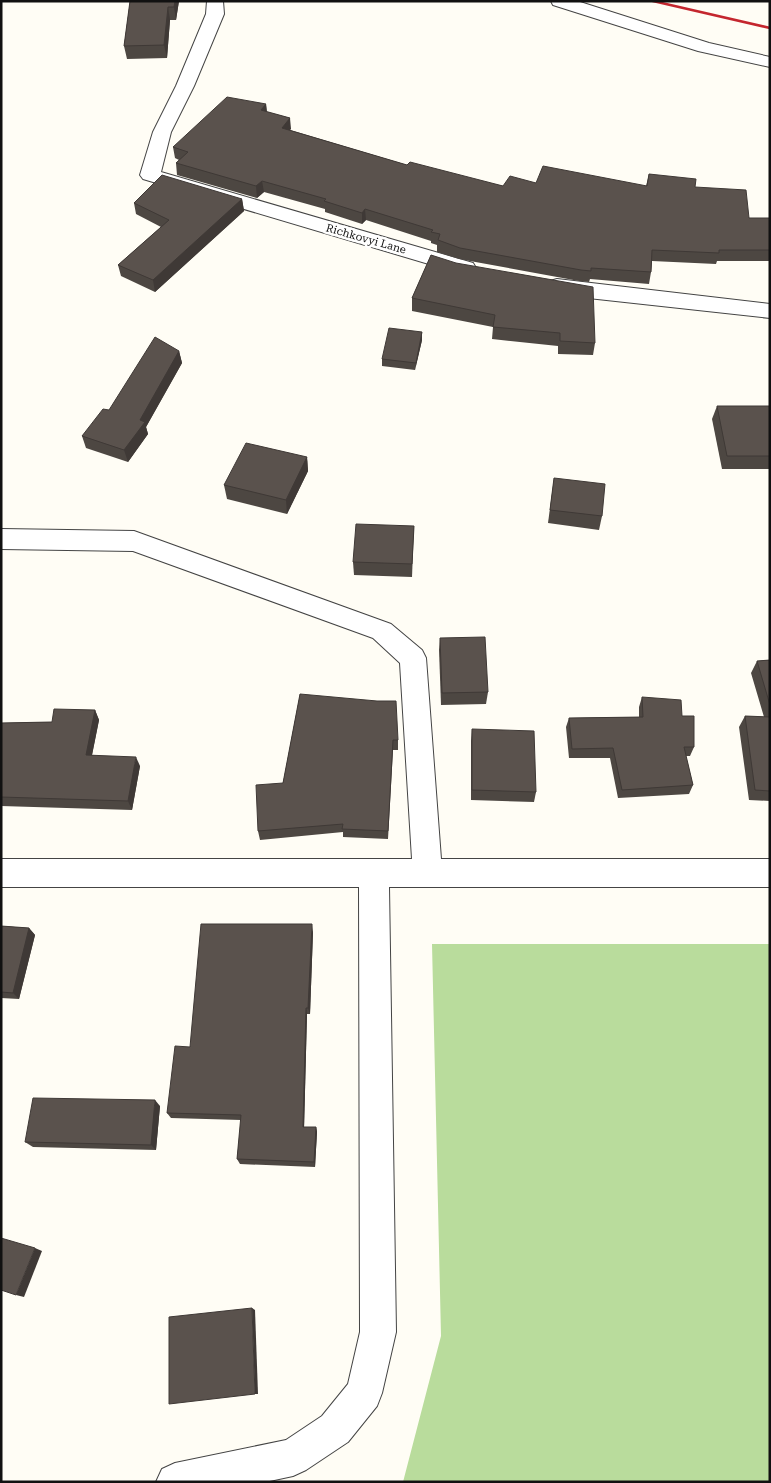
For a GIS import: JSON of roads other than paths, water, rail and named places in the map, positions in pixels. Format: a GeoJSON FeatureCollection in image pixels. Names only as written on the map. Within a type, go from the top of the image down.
{"type":"FeatureCollection","features":[{"type":"Feature","properties":{"kind":"street","name":"Richkovyi Lane"},"geometry":{"type":"LineString","coordinates":[[215,1],[215,14],[185,86],[162,132],[150,175],[376,241],[456,267],[485,272]]}},
{"type":"Feature","properties":{"kind":"street"},"geometry":{"type":"LineString","coordinates":[[559,1],[704,47],[770,62]]}},
{"type":"Feature","properties":{"kind":"street"},"geometry":{"type":"LineString","coordinates":[[542,283],[579,290],[770,311]]}},
{"type":"Feature","properties":{"kind":"street"},"geometry":{"type":"LineString","coordinates":[[1,540],[134,540],[382,631],[413,658],[427,873]]}},
{"type":"Feature","properties":{"kind":"street"},"geometry":{"type":"LineString","coordinates":[[1,873],[770,873]]}},
{"type":"Feature","properties":{"kind":"street"},"geometry":{"type":"LineString","coordinates":[[175,1482],[293,1457],[335,1429],[364,1393],[378,1332],[374,873]]}},
{"type":"Feature","properties":{"kind":"railway"},"geometry":{"type":"LineString","coordinates":[[653,1],[770,28]]}}]}
